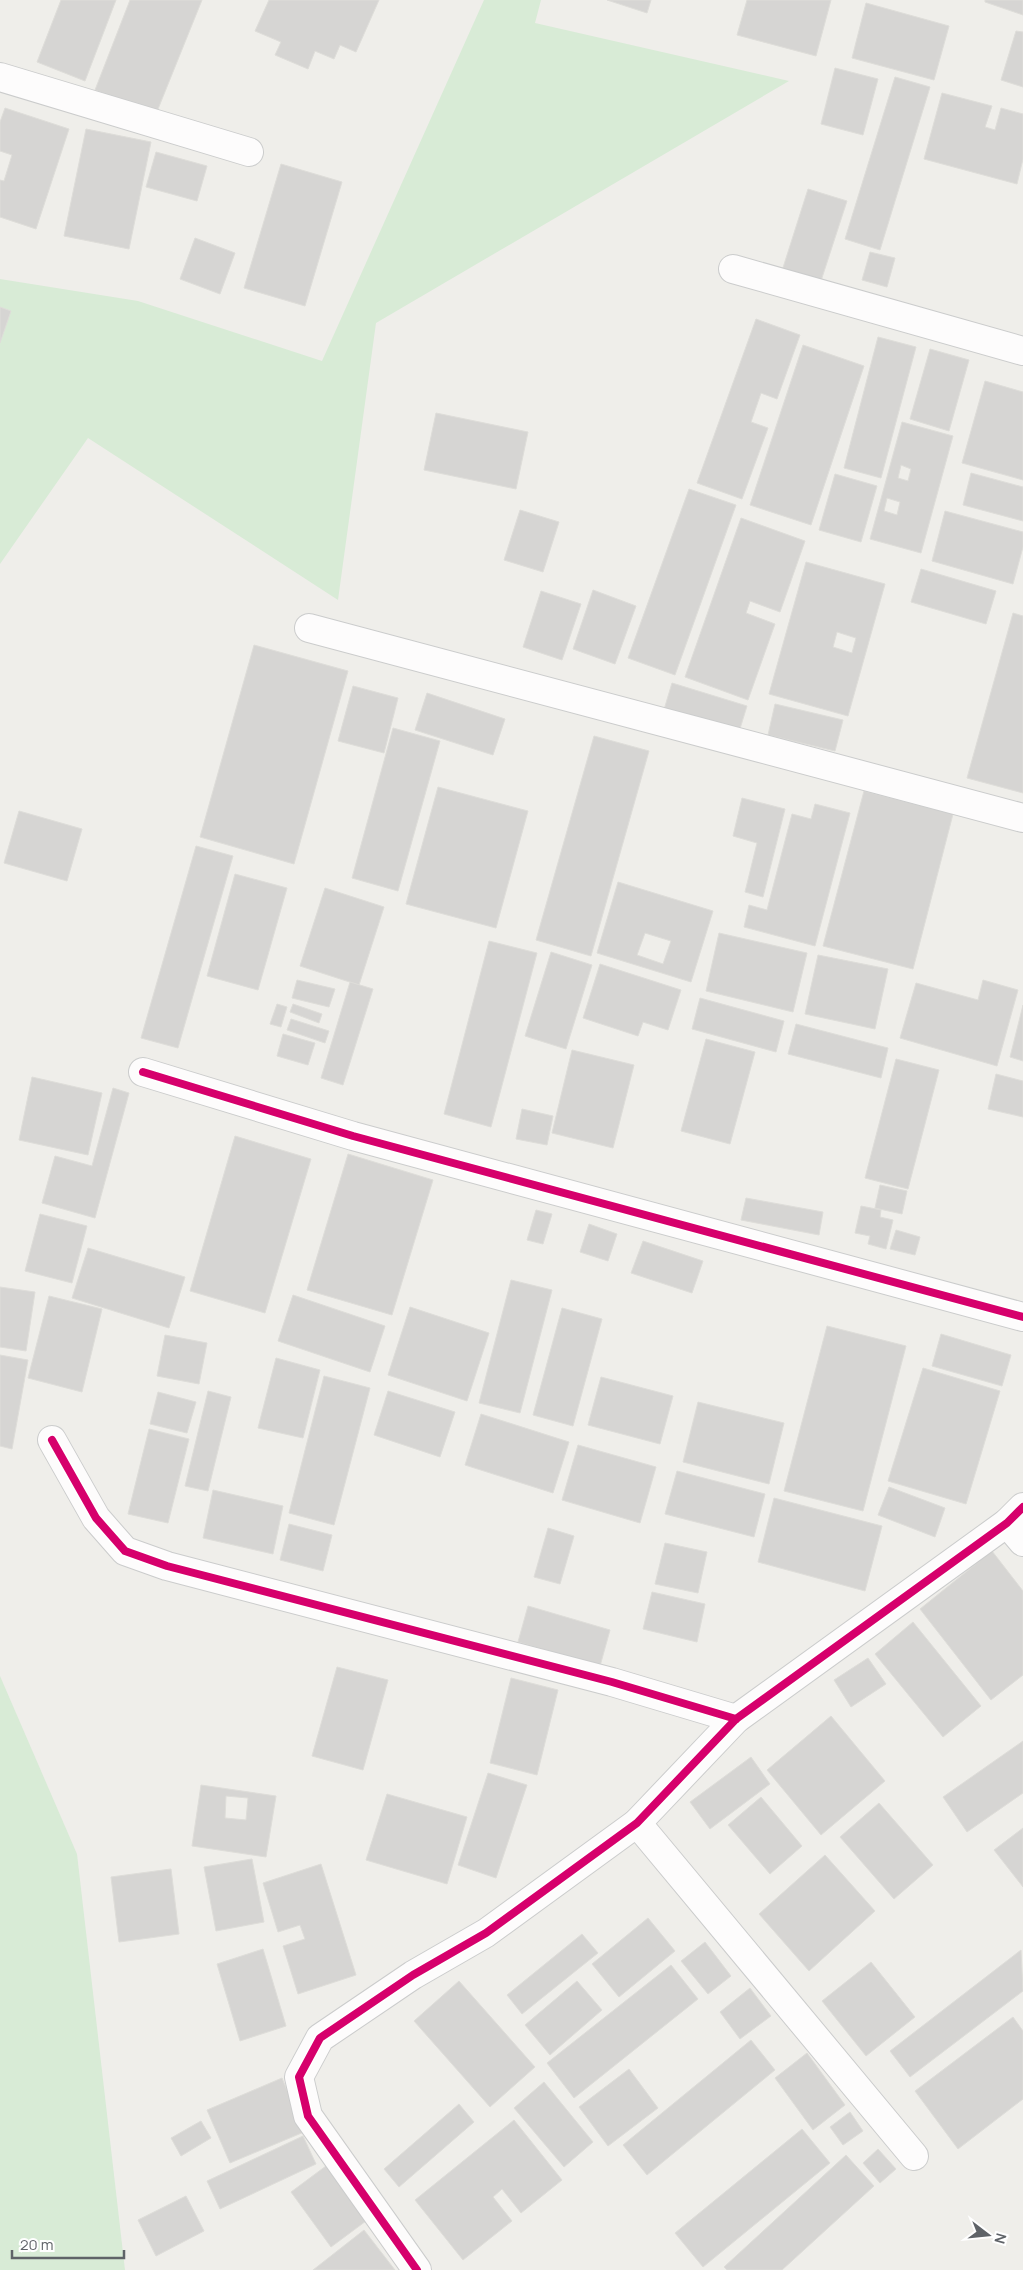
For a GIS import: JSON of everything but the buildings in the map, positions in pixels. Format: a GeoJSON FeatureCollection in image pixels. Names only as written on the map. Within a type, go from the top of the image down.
{"type":"FeatureCollection","features":[{"type":"Feature","properties":{"kind":"street"},"geometry":{"type":"LineString","coordinates":[[0,77],[249,152]]}},
{"type":"Feature","properties":{"kind":"street"},"geometry":{"type":"LineString","coordinates":[[733,269],[1023,351]]}},
{"type":"Feature","properties":{"kind":"street"},"geometry":{"type":"LineString","coordinates":[[309,628],[1023,818]]}},
{"type":"Feature","properties":{"kind":"street"},"geometry":{"type":"LineString","coordinates":[[143,1072],[353,1136],[1023,1316]]}},
{"type":"Feature","properties":{"kind":"street"},"geometry":{"type":"LineString","coordinates":[[52,1440],[96,1518],[125,1551],[167,1566],[612,1682],[736,1719]]}},
{"type":"Feature","properties":{"kind":"street"},"geometry":{"type":"LineString","coordinates":[[417,2270],[308,2116],[299,2077],[320,2038],[413,1975],[486,1934],[637,1823],[736,1719],[1018,1524]]}},
{"type":"Feature","properties":{"kind":"street"},"geometry":{"type":"LineString","coordinates":[[637,1823],[914,2156]]}},
{"type":"Feature","properties":{"kind":"green space"},"geometry":{"type":"Polygon","coordinates":[[[484,0],[541,0],[535,23],[789,81],[376,323],[338,600],[88,438],[0,564],[0,279],[138,301],[322,361],[484,0]]]}},
{"type":"Feature","properties":{"kind":"green space"},"geometry":{"type":"Polygon","coordinates":[[[0,1676],[77,1854],[125,2270],[0,2270],[0,1676]]]}},
{"type":"Feature","properties":{"kind":"cycle path"},"geometry":{"type":"LineString","coordinates":[[143,1072],[353,1136],[1023,1317]]}},
{"type":"Feature","properties":{"kind":"cycle path"},"geometry":{"type":"LineString","coordinates":[[52,1440],[96,1518],[125,1551],[167,1566],[612,1682],[736,1719]]}},
{"type":"Feature","properties":{"kind":"cycle path"},"geometry":{"type":"LineString","coordinates":[[417,2270],[308,2116],[299,2077],[320,2038],[413,1975],[486,1933],[637,1823],[736,1719],[1007,1523],[1023,1507]]}}]}
